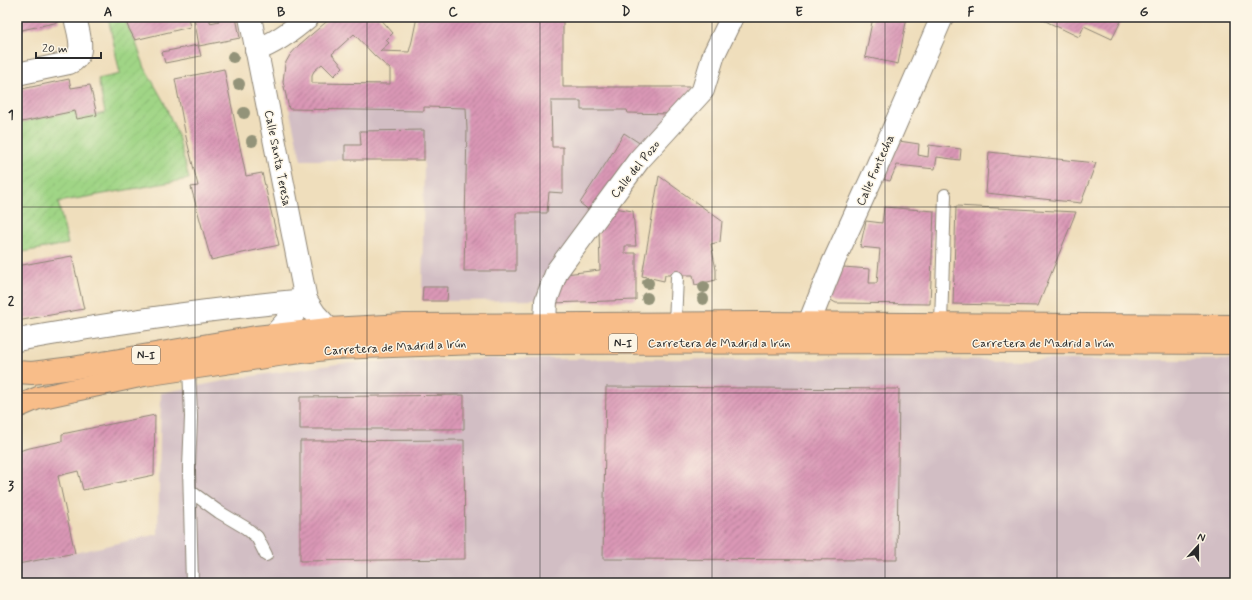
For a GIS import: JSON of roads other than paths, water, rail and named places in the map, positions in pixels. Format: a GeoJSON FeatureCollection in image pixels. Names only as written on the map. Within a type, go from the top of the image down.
{"type":"FeatureCollection","features":[{"type":"Feature","properties":{"kind":"highway","name":"Carretera de Madrid a Irún"},"geometry":{"type":"LineString","coordinates":[[17,372],[32,373],[72,368],[172,350],[274,335],[329,329],[405,325],[809,323],[1235,326]]}},
{"type":"Feature","properties":{"kind":"highway","name":"Carretera de Madrid a Irún"},"geometry":{"type":"LineString","coordinates":[[17,408],[38,398],[113,381],[189,368],[334,348],[479,343],[1235,343]]}},
{"type":"Feature","properties":{"kind":"street"},"geometry":{"type":"LineString","coordinates":[[17,74],[69,63],[76,60],[80,53],[80,46],[75,17]]}},
{"type":"Feature","properties":{"kind":"street","name":"Calle Santa Teresa"},"geometry":{"type":"LineString","coordinates":[[250,17],[306,300],[315,314],[329,329]]}},
{"type":"Feature","properties":{"kind":"street"},"geometry":{"type":"LineString","coordinates":[[256,50],[266,46],[291,31],[308,17]]}},
{"type":"Feature","properties":{"kind":"street","name":"Calle del Pozo"},"geometry":{"type":"LineString","coordinates":[[544,324],[546,301],[557,271],[639,160],[703,90],[714,54],[732,17]]}},
{"type":"Feature","properties":{"kind":"street","name":"Calle Fontecha"},"geometry":{"type":"LineString","coordinates":[[809,323],[833,263],[942,17]]}},
{"type":"Feature","properties":{"kind":"street"},"geometry":{"type":"LineString","coordinates":[[274,335],[306,300]]}},
{"type":"Feature","properties":{"kind":"street"},"geometry":{"type":"LineString","coordinates":[[17,340],[93,326],[161,316],[306,300]]}},
{"type":"Feature","properties":{"kind":"lane"},"geometry":{"type":"LineString","coordinates":[[941,324],[945,195]]}},
{"type":"Feature","properties":{"kind":"lane"},"geometry":{"type":"LineString","coordinates":[[674,323],[677,277]]}},
{"type":"Feature","properties":{"kind":"lane"},"geometry":{"type":"LineString","coordinates":[[189,368],[191,417],[190,491],[192,583]]}},
{"type":"Feature","properties":{"kind":"lane"},"geometry":{"type":"LineString","coordinates":[[190,491],[218,512],[246,528],[257,537],[266,555]]}}]}
